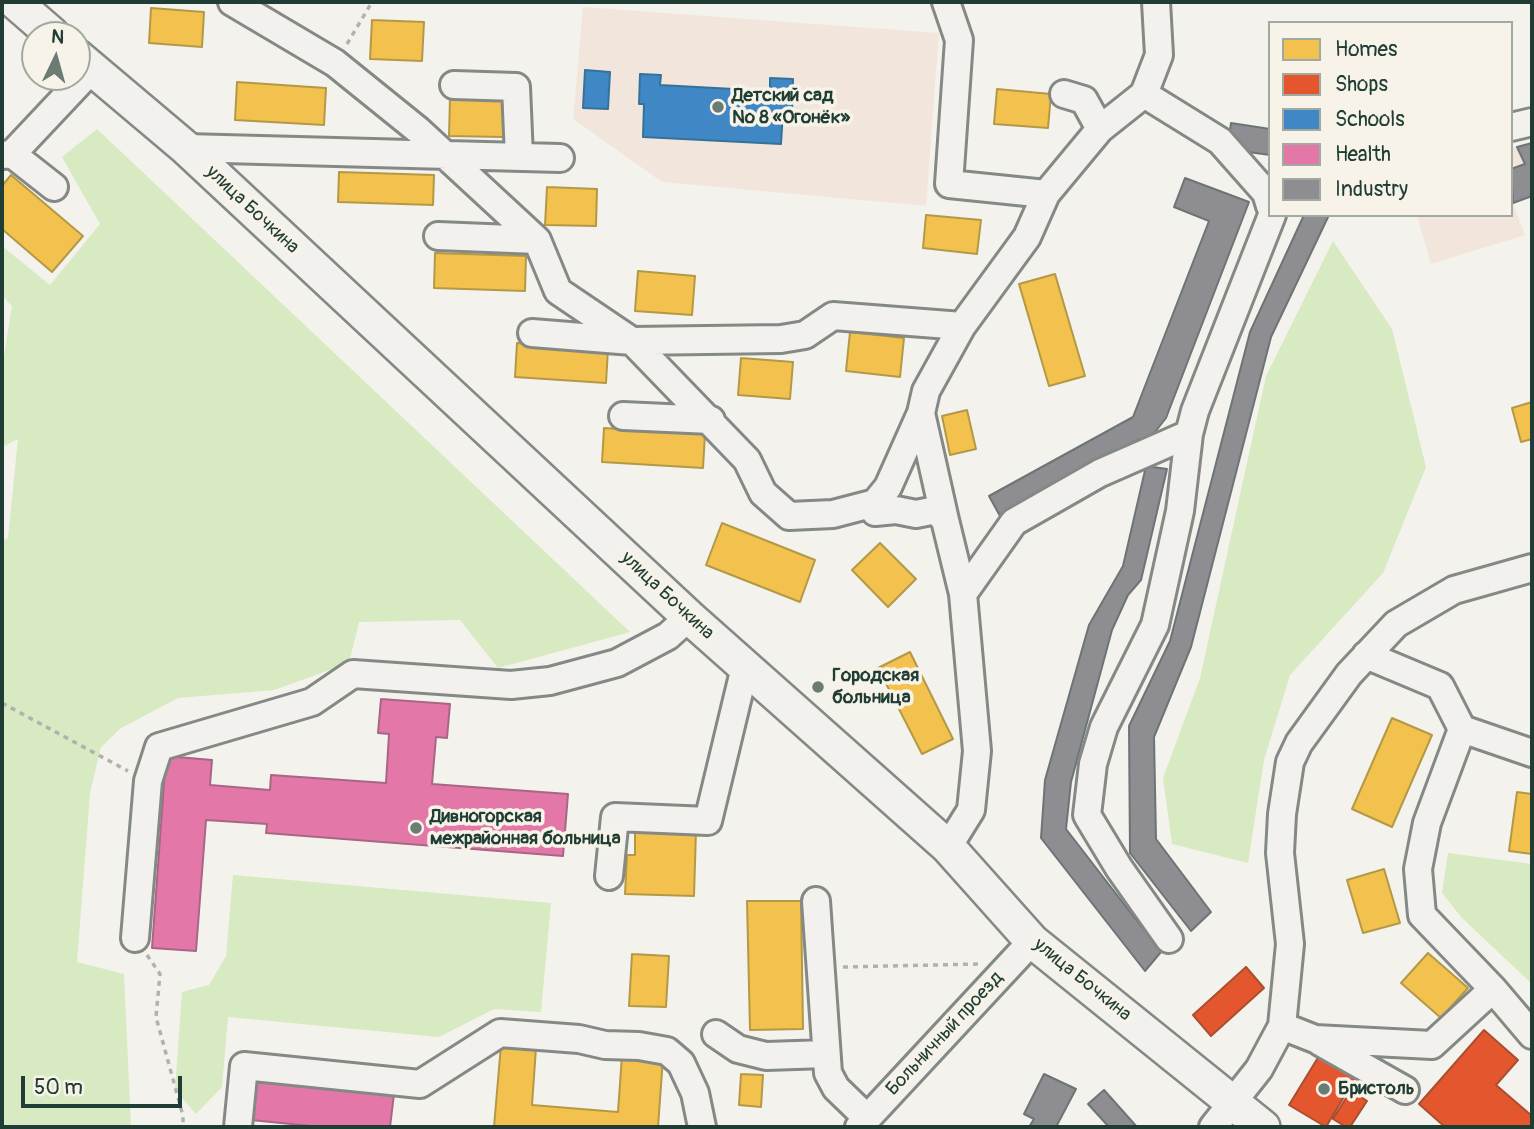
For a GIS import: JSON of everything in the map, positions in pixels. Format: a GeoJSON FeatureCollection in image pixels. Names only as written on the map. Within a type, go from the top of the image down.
{"type":"FeatureCollection","features":[{"type":"Feature","properties":{"kind":"main road"},"geometry":{"type":"LineString","coordinates":[[15,2],[37,21]]}},
{"type":"Feature","properties":{"kind":"main road","name":"улица Бочкина"},"geometry":{"type":"LineString","coordinates":[[91,67],[186,148],[689,617],[948,847],[1022,952],[1222,1114],[1263,1127]]}},
{"type":"Feature","properties":{"kind":"street"},"geometry":{"type":"LineString","coordinates":[[232,2],[335,63],[418,130],[537,240],[558,291],[632,341],[747,460],[763,494],[789,516],[834,514],[875,503],[888,487],[921,413],[926,391],[962,326],[1027,237],[1046,194],[1100,129],[1144,94],[1159,55],[1156,2]]}},
{"type":"Feature","properties":{"kind":"street"},"geometry":{"type":"LineString","coordinates":[[946,2],[959,40],[949,184],[1046,194]]}},
{"type":"Feature","properties":{"kind":"street"},"geometry":{"type":"LineString","coordinates":[[454,85],[516,87],[519,157]]}},
{"type":"Feature","properties":{"kind":"street"},"geometry":{"type":"LineString","coordinates":[[54,187],[7,155],[61,91]]}},
{"type":"Feature","properties":{"kind":"street"},"geometry":{"type":"LineString","coordinates":[[1064,94],[1084,100],[1100,129]]}},
{"type":"Feature","properties":{"kind":"street"},"geometry":{"type":"LineString","coordinates":[[1144,94],[1220,141],[1266,193],[1268,200]]}},
{"type":"Feature","properties":{"kind":"street"},"geometry":{"type":"LineString","coordinates":[[1513,127],[1532,122]]}},
{"type":"Feature","properties":{"kind":"street"},"geometry":{"type":"LineString","coordinates":[[186,148],[559,158]]}},
{"type":"Feature","properties":{"kind":"street"},"geometry":{"type":"LineString","coordinates":[[1169,939],[1119,868],[1087,815],[1093,764],[1104,727],[1156,625],[1180,511],[1189,435],[1195,411],[1271,217]]}},
{"type":"Feature","properties":{"kind":"street"},"geometry":{"type":"LineString","coordinates":[[438,236],[537,240]]}},
{"type":"Feature","properties":{"kind":"street"},"geometry":{"type":"LineString","coordinates":[[532,333],[632,341],[781,339],[805,335],[833,316],[962,326]]}},
{"type":"Feature","properties":{"kind":"street"},"geometry":{"type":"LineString","coordinates":[[921,413],[963,594],[977,751],[971,810],[948,847]]}},
{"type":"Feature","properties":{"kind":"street"},"geometry":{"type":"LineString","coordinates":[[622,416],[710,420]]}},
{"type":"Feature","properties":{"kind":"street"},"geometry":{"type":"LineString","coordinates":[[963,594],[1014,522],[1100,473],[1189,435]]}},
{"type":"Feature","properties":{"kind":"street"},"geometry":{"type":"LineString","coordinates":[[875,503],[875,512],[896,510],[916,514],[936,510],[945,520]]}},
{"type":"Feature","properties":{"kind":"street"},"geometry":{"type":"LineString","coordinates":[[1222,1114],[1259,1069],[1282,1026],[1290,944],[1280,853],[1290,762],[1323,708],[1366,655],[1396,624],[1454,590],[1532,568]]}},
{"type":"Feature","properties":{"kind":"street"},"geometry":{"type":"LineString","coordinates":[[135,938],[148,781],[159,747],[312,702],[353,674],[512,685],[550,681],[617,663],[668,636],[689,617]]}},
{"type":"Feature","properties":{"kind":"street"},"geometry":{"type":"LineString","coordinates":[[1366,655],[1440,686],[1462,729],[1532,753]]}},
{"type":"Feature","properties":{"kind":"street"},"geometry":{"type":"LineString","coordinates":[[609,876],[615,817],[708,821],[745,667]]}},
{"type":"Feature","properties":{"kind":"street"},"geometry":{"type":"LineString","coordinates":[[1462,729],[1427,823],[1418,869],[1422,915],[1493,989],[1532,1035]]}},
{"type":"Feature","properties":{"kind":"street"},"geometry":{"type":"LineString","coordinates":[[816,901],[828,1073],[863,1122]]}},
{"type":"Feature","properties":{"kind":"street","name":"Больничный проезд"},"geometry":{"type":"LineString","coordinates":[[863,1122],[1022,952]]}},
{"type":"Feature","properties":{"kind":"street"},"geometry":{"type":"LineString","coordinates":[[1315,1039],[1432,1045],[1493,989]]}},
{"type":"Feature","properties":{"kind":"street"},"geometry":{"type":"LineString","coordinates":[[1282,1026],[1315,1039],[1405,1090]]}},
{"type":"Feature","properties":{"kind":"street"},"geometry":{"type":"LineString","coordinates":[[238,1127],[244,1066],[420,1084],[500,1033],[579,1039],[667,1051],[681,1063],[695,1093],[702,1127]]}},
{"type":"Feature","properties":{"kind":"street"},"geometry":{"type":"LineString","coordinates":[[716,1034],[738,1049],[766,1056],[826,1054]]}},
{"type":"Feature","properties":{"kind":"path"},"geometry":{"type":"LineString","coordinates":[[335,63],[372,2]]}},
{"type":"Feature","properties":{"kind":"path"},"geometry":{"type":"LineString","coordinates":[[2,703],[148,781]]}},
{"type":"Feature","properties":{"kind":"path"},"geometry":{"type":"LineString","coordinates":[[820,967],[1022,952]]}},
{"type":"Feature","properties":{"kind":"path"},"geometry":{"type":"LineString","coordinates":[[160,974],[156,1017],[183,1116],[183,1127]]}},
{"type":"Feature","properties":{"kind":"shaded area"},"geometry":{"type":"Polygon","coordinates":[[[583,7],[939,33],[926,206],[662,182],[573,119],[583,7]]]}},
{"type":"Feature","properties":{"kind":"shaded area"},"geometry":{"type":"Polygon","coordinates":[[[1532,143],[1532,196],[1513,203],[1513,148],[1532,143]]]}},
{"type":"Feature","properties":{"kind":"shaded area"},"geometry":{"type":"Polygon","coordinates":[[[1513,203],[1525,235],[1431,264],[1418,217],[1513,217],[1513,203]]]}},
{"type":"Feature","properties":{"kind":"green space"},"geometry":{"type":"Polygon","coordinates":[[[97,129],[630,632],[498,668],[460,620],[359,622],[349,663],[274,690],[178,698],[121,728],[101,747],[90,793],[77,962],[124,974],[131,1127],[2,1127],[2,541],[8,538],[18,439],[2,447],[2,369],[12,306],[2,295],[2,246],[50,285],[100,224],[62,157],[97,129]]]}},
{"type":"Feature","properties":{"kind":"green space"},"geometry":{"type":"Polygon","coordinates":[[[1333,241],[1392,329],[1426,467],[1383,573],[1290,675],[1264,760],[1248,863],[1172,844],[1163,778],[1200,678],[1266,376],[1333,241]]]}},
{"type":"Feature","properties":{"kind":"green space"},"geometry":{"type":"Polygon","coordinates":[[[1448,853],[1532,864],[1532,984],[1462,918],[1442,893],[1448,853]]]}},
{"type":"Feature","properties":{"kind":"green space"},"geometry":{"type":"Polygon","coordinates":[[[233,875],[551,903],[541,1012],[494,1009],[439,1037],[228,1017],[222,1087],[196,1114],[175,1090],[182,992],[209,985],[226,956],[233,875]]]}},
{"type":"Feature","properties":{"kind":"building: Homes"},"geometry":{"type":"Polygon","coordinates":[[[151,8],[204,12],[202,47],[149,43],[151,8]]]}},
{"type":"Feature","properties":{"kind":"building: Homes"},"geometry":{"type":"Polygon","coordinates":[[[372,20],[424,22],[422,61],[370,59],[372,20]]]}},
{"type":"Feature","properties":{"kind":"building: Homes"},"geometry":{"type":"Polygon","coordinates":[[[237,82],[326,88],[324,125],[235,120],[237,82]]]}},
{"type":"Feature","properties":{"kind":"building: Homes"},"geometry":{"type":"Polygon","coordinates":[[[997,89],[1051,94],[1048,128],[994,124],[997,89]]]}},
{"type":"Feature","properties":{"kind":"building: Homes"},"geometry":{"type":"Polygon","coordinates":[[[450,98],[504,100],[503,137],[449,136],[450,98]]]}},
{"type":"Feature","properties":{"kind":"building: Homes"},"geometry":{"type":"Polygon","coordinates":[[[339,172],[434,175],[433,205],[338,202],[339,172]]]}},
{"type":"Feature","properties":{"kind":"building: Homes"},"geometry":{"type":"Polygon","coordinates":[[[11,175],[83,236],[52,272],[2,229],[2,186],[11,175]]]}},
{"type":"Feature","properties":{"kind":"building: Homes"},"geometry":{"type":"Polygon","coordinates":[[[547,187],[597,189],[596,226],[545,225],[547,187]]]}},
{"type":"Feature","properties":{"kind":"building: Homes"},"geometry":{"type":"Polygon","coordinates":[[[926,215],[981,220],[977,254],[923,248],[926,215]]]}},
{"type":"Feature","properties":{"kind":"building: Homes"},"geometry":{"type":"Polygon","coordinates":[[[435,253],[526,256],[525,291],[434,288],[435,253]]]}},
{"type":"Feature","properties":{"kind":"building: Homes"},"geometry":{"type":"Polygon","coordinates":[[[638,271],[695,276],[692,315],[635,311],[638,271]]]}},
{"type":"Feature","properties":{"kind":"building: Homes"},"geometry":{"type":"Polygon","coordinates":[[[1055,274],[1085,376],[1049,386],[1019,284],[1055,274]]]}},
{"type":"Feature","properties":{"kind":"building: Homes"},"geometry":{"type":"Polygon","coordinates":[[[850,332],[904,338],[900,377],[846,371],[850,332]]]}},
{"type":"Feature","properties":{"kind":"building: Homes"},"geometry":{"type":"Polygon","coordinates":[[[517,343],[608,349],[606,383],[515,377],[517,343]]]}},
{"type":"Feature","properties":{"kind":"building: Homes"},"geometry":{"type":"Polygon","coordinates":[[[741,358],[793,362],[790,399],[738,395],[741,358]]]}},
{"type":"Feature","properties":{"kind":"building: Homes"},"geometry":{"type":"Polygon","coordinates":[[[1532,402],[1532,439],[1521,442],[1512,408],[1532,402]]]}},
{"type":"Feature","properties":{"kind":"building: Homes"},"geometry":{"type":"Polygon","coordinates":[[[967,410],[976,449],[950,455],[942,416],[967,410]]]}},
{"type":"Feature","properties":{"kind":"building: Homes"},"geometry":{"type":"Polygon","coordinates":[[[604,428],[705,434],[703,468],[602,462],[604,428]]]}},
{"type":"Feature","properties":{"kind":"building: Homes"},"geometry":{"type":"Polygon","coordinates":[[[722,523],[815,560],[800,602],[706,565],[722,523]]]}},
{"type":"Feature","properties":{"kind":"building: Homes"},"geometry":{"type":"Polygon","coordinates":[[[880,543],[916,579],[888,607],[852,570],[880,543]]]}},
{"type":"Feature","properties":{"kind":"building: Homes"},"geometry":{"type":"Polygon","coordinates":[[[910,652],[953,739],[922,754],[878,668],[910,652]]]}},
{"type":"Feature","properties":{"kind":"building: Homes"},"geometry":{"type":"Polygon","coordinates":[[[1392,718],[1432,735],[1392,827],[1352,809],[1392,718]]]}},
{"type":"Feature","properties":{"kind":"building: Homes"},"geometry":{"type":"Polygon","coordinates":[[[1517,792],[1532,794],[1532,854],[1509,851],[1517,792]]]}},
{"type":"Feature","properties":{"kind":"building: Homes"},"geometry":{"type":"Polygon","coordinates":[[[635,828],[696,830],[694,896],[625,894],[627,855],[635,855],[635,828]]]}},
{"type":"Feature","properties":{"kind":"building: Homes"},"geometry":{"type":"Polygon","coordinates":[[[1384,869],[1400,923],[1363,933],[1347,880],[1384,869]]]}},
{"type":"Feature","properties":{"kind":"building: Homes"},"geometry":{"type":"Polygon","coordinates":[[[747,901],[801,901],[803,1029],[750,1030],[747,901]]]}},
{"type":"Feature","properties":{"kind":"building: Homes"},"geometry":{"type":"Polygon","coordinates":[[[1428,953],[1468,988],[1441,1018],[1401,983],[1428,953]]]}},
{"type":"Feature","properties":{"kind":"building: Homes"},"geometry":{"type":"Polygon","coordinates":[[[632,954],[669,956],[666,1007],[629,1006],[632,954]]]}},
{"type":"Feature","properties":{"kind":"building: Homes"},"geometry":{"type":"Polygon","coordinates":[[[501,1045],[536,1048],[532,1105],[618,1112],[622,1055],[663,1058],[658,1127],[494,1127],[501,1045]]]}},
{"type":"Feature","properties":{"kind":"building: Homes"},"geometry":{"type":"Polygon","coordinates":[[[741,1074],[763,1075],[761,1107],[739,1105],[741,1074]]]}},
{"type":"Feature","properties":{"kind":"building: Shops"},"geometry":{"type":"Polygon","coordinates":[[[1246,967],[1264,988],[1211,1036],[1193,1015],[1246,967]]]}},
{"type":"Feature","properties":{"kind":"building: Shops"},"geometry":{"type":"Polygon","coordinates":[[[1484,1030],[1518,1060],[1496,1085],[1532,1116],[1532,1127],[1445,1127],[1419,1104],[1484,1030]]]}},
{"type":"Feature","properties":{"kind":"building: Shops","name":"Бристоль"},"geometry":{"type":"Polygon","coordinates":[[[1322,1051],[1358,1073],[1326,1127],[1289,1105],[1322,1051]]]}},
{"type":"Feature","properties":{"kind":"building: Shops"},"geometry":{"type":"Polygon","coordinates":[[[1351,1090],[1367,1101],[1350,1127],[1346,1127],[1333,1119],[1351,1090]]]}},
{"type":"Feature","properties":{"kind":"building: Schools"},"geometry":{"type":"Polygon","coordinates":[[[585,70],[610,72],[608,109],[583,108],[585,70]]]}},
{"type":"Feature","properties":{"kind":"building: Schools","name":"Детский сад № 8 «Огонёк»"},"geometry":{"type":"Polygon","coordinates":[[[640,74],[661,75],[660,85],[770,91],[770,78],[793,79],[792,112],[783,111],[781,144],[643,137],[644,104],[639,104],[640,74]]]}},
{"type":"Feature","properties":{"kind":"building: Health","name":"Дивногорская межрайонная больница"},"geometry":{"type":"Polygon","coordinates":[[[381,699],[450,704],[447,738],[436,737],[432,784],[568,794],[563,856],[266,833],[267,824],[206,820],[196,951],[152,948],[166,756],[212,760],[210,785],[270,790],[271,775],[386,783],[389,734],[378,733],[381,699]]]}},
{"type":"Feature","properties":{"kind":"building: Health"},"geometry":{"type":"Polygon","coordinates":[[[254,1080],[394,1094],[390,1127],[321,1127],[251,1120],[254,1080]]]}},
{"type":"Feature","properties":{"kind":"building: Industry"},"geometry":{"type":"Polygon","coordinates":[[[1231,123],[1268,129],[1268,155],[1241,151],[1229,138],[1231,123]]]}},
{"type":"Feature","properties":{"kind":"building: Industry"},"geometry":{"type":"Polygon","coordinates":[[[1532,143],[1532,196],[1513,203],[1513,168],[1525,164],[1517,147],[1532,143]]]}},
{"type":"Feature","properties":{"kind":"building: Industry"},"geometry":{"type":"Polygon","coordinates":[[[1185,178],[1249,202],[1166,418],[1148,441],[1139,439],[1000,516],[989,496],[1133,417],[1209,221],[1174,207],[1185,178]]]}},
{"type":"Feature","properties":{"kind":"building: Industry"},"geometry":{"type":"Polygon","coordinates":[[[1303,217],[1328,217],[1271,337],[1191,647],[1154,737],[1156,839],[1211,912],[1191,931],[1130,853],[1129,726],[1170,641],[1250,332],[1303,217]]]}},
{"type":"Feature","properties":{"kind":"building: Industry"},"geometry":{"type":"Polygon","coordinates":[[[1146,466],[1167,469],[1141,580],[1128,595],[1112,630],[1071,782],[1066,829],[1161,952],[1145,971],[1041,838],[1045,780],[1089,625],[1123,566],[1146,466]]]}},
{"type":"Feature","properties":{"kind":"building: Industry"},"geometry":{"type":"Polygon","coordinates":[[[1044,1074],[1076,1089],[1056,1127],[1029,1127],[1034,1119],[1024,1114],[1044,1074]]]}},
{"type":"Feature","properties":{"kind":"building: Industry"},"geometry":{"type":"Polygon","coordinates":[[[1104,1090],[1137,1127],[1109,1127],[1088,1104],[1104,1090]]]}},
{"type":"Feature","properties":{"kind":"place","name":"Детский сад № 8 «Огонёк»"},"geometry":{"type":"Point","coordinates":[718,107]}},
{"type":"Feature","properties":{"kind":"place","name":"Городская больница"},"geometry":{"type":"Point","coordinates":[818,687]}},
{"type":"Feature","properties":{"kind":"place","name":"Дивногорская межрайонная больница"},"geometry":{"type":"Point","coordinates":[416,828]}},
{"type":"Feature","properties":{"kind":"place","name":"Бристоль"},"geometry":{"type":"Point","coordinates":[1324,1089]}}]}
